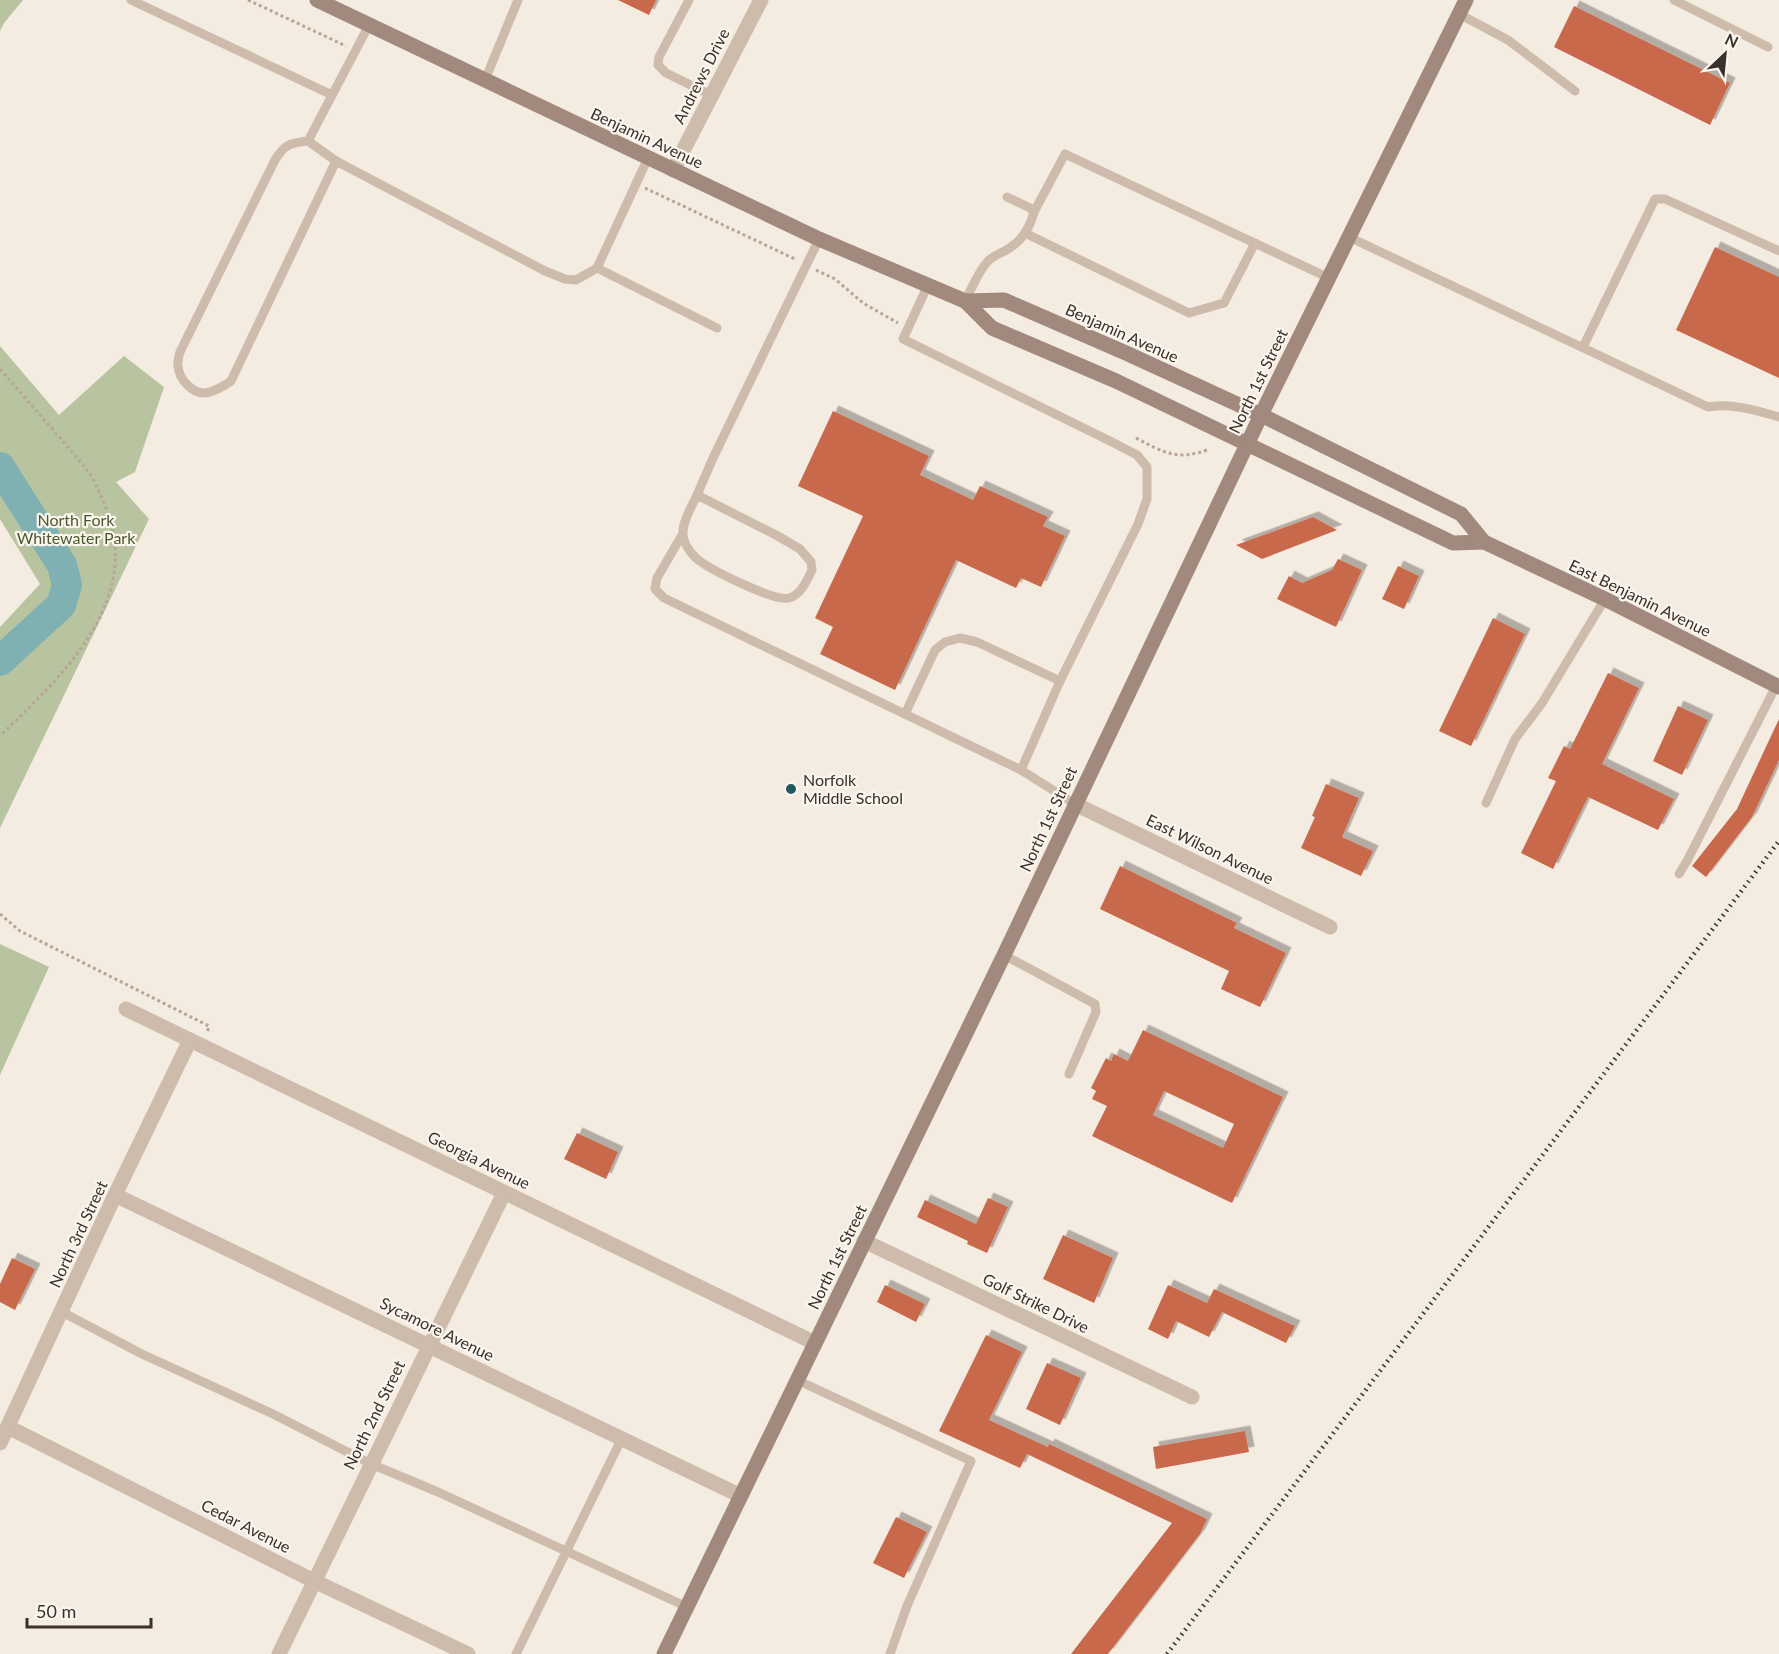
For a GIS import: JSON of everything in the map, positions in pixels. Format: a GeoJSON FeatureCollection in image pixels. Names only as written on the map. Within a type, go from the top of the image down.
{"type":"FeatureCollection","features":[{"type":"Feature","properties":{"kind":"main road","name":"Benjamin Avenue"},"geometry":{"type":"LineString","coordinates":[[317,0],[673,170],[819,238],[965,302],[992,328],[1116,381],[1247,444]]}},
{"type":"Feature","properties":{"kind":"main road","name":"North 1st Street"},"geometry":{"type":"LineString","coordinates":[[664,1654],[1004,955],[1261,415],[1466,0]]}},
{"type":"Feature","properties":{"kind":"main road","name":"Benjamin Avenue"},"geometry":{"type":"LineString","coordinates":[[965,302],[1004,300],[1261,415]]}},
{"type":"Feature","properties":{"kind":"main road","name":"East Benjamin Avenue"},"geometry":{"type":"LineString","coordinates":[[1261,415],[1461,514],[1484,542],[1605,599],[1778,687]]}},
{"type":"Feature","properties":{"kind":"main road","name":"East Benjamin Avenue"},"geometry":{"type":"LineString","coordinates":[[1247,444],[1453,543],[1484,542]]}},
{"type":"Feature","properties":{"kind":"street","name":"Andrews Drive"},"geometry":{"type":"LineString","coordinates":[[673,170],[759,0]]}},
{"type":"Feature","properties":{"kind":"street","name":"East Wilson Avenue"},"geometry":{"type":"LineString","coordinates":[[1075,804],[1330,927]]}},
{"type":"Feature","properties":{"kind":"street","name":"Georgia Avenue"},"geometry":{"type":"LineString","coordinates":[[126,1009],[815,1343]]}},
{"type":"Feature","properties":{"kind":"street","name":"North 3rd Street"},"geometry":{"type":"LineString","coordinates":[[0,1443],[116,1195],[196,1043]]}},
{"type":"Feature","properties":{"kind":"street","name":"North 2nd Street"},"geometry":{"type":"LineString","coordinates":[[279,1654],[504,1192]]}},
{"type":"Feature","properties":{"kind":"street","name":"Sycamore Avenue"},"geometry":{"type":"LineString","coordinates":[[116,1195],[741,1496]]}},
{"type":"Feature","properties":{"kind":"street","name":"Golf Strike Drive"},"geometry":{"type":"LineString","coordinates":[[864,1241],[1192,1397]]}},
{"type":"Feature","properties":{"kind":"street","name":"Cedar Avenue"},"geometry":{"type":"LineString","coordinates":[[8,1427],[314,1581],[468,1654]]}},
{"type":"Feature","properties":{"kind":"lane"},"geometry":{"type":"LineString","coordinates":[[131,0],[333,95]]}},
{"type":"Feature","properties":{"kind":"lane"},"geometry":{"type":"LineString","coordinates":[[485,80],[518,0]]}},
{"type":"Feature","properties":{"kind":"lane"},"geometry":{"type":"LineString","coordinates":[[689,0],[659,57],[658,65],[666,73],[711,95]]}},
{"type":"Feature","properties":{"kind":"lane"},"geometry":{"type":"LineString","coordinates":[[1674,0],[1768,46]]}},
{"type":"Feature","properties":{"kind":"lane"},"geometry":{"type":"LineString","coordinates":[[1459,14],[1508,40],[1575,91]]}},
{"type":"Feature","properties":{"kind":"lane"},"geometry":{"type":"LineString","coordinates":[[308,141],[369,25]]}},
{"type":"Feature","properties":{"kind":"lane"},"geometry":{"type":"LineString","coordinates":[[336,161],[231,381],[221,388],[204,393],[189,388],[181,377],[177,365],[180,352],[275,160],[281,150],[290,143],[308,141],[336,161],[555,275],[576,280],[597,268],[648,158]]}},
{"type":"Feature","properties":{"kind":"lane"},"geometry":{"type":"LineString","coordinates":[[965,302],[984,266],[991,258],[1011,248],[1020,240],[1065,154],[1329,278]]}},
{"type":"Feature","properties":{"kind":"lane"},"geometry":{"type":"LineString","coordinates":[[1007,197],[1034,212]]}},
{"type":"Feature","properties":{"kind":"lane"},"geometry":{"type":"LineString","coordinates":[[1583,348],[1655,199],[1665,199],[1779,251]]}},
{"type":"Feature","properties":{"kind":"lane"},"geometry":{"type":"LineString","coordinates":[[1024,233],[1189,313],[1224,303],[1255,243]]}},
{"type":"Feature","properties":{"kind":"lane"},"geometry":{"type":"LineString","coordinates":[[1349,237],[1708,407],[1725,404],[1779,417]]}},
{"type":"Feature","properties":{"kind":"lane"},"geometry":{"type":"LineString","coordinates":[[819,238],[713,458],[684,524],[682,535],[657,578],[655,589],[664,598],[1021,770],[1075,804]]}},
{"type":"Feature","properties":{"kind":"lane"},"geometry":{"type":"LineString","coordinates":[[597,268],[717,328]]}},
{"type":"Feature","properties":{"kind":"lane"},"geometry":{"type":"LineString","coordinates":[[928,285],[903,339],[1137,455],[1147,467],[1147,499],[1138,524],[1060,681],[1021,770]]}},
{"type":"Feature","properties":{"kind":"lane"},"geometry":{"type":"LineString","coordinates":[[682,535],[697,559],[714,570],[779,597],[788,598],[799,592],[812,570],[811,562],[800,549],[697,495]]}},
{"type":"Feature","properties":{"kind":"lane"},"geometry":{"type":"LineString","coordinates":[[1486,803],[1515,739],[1542,703],[1605,599]]}},
{"type":"Feature","properties":{"kind":"lane"},"geometry":{"type":"LineString","coordinates":[[905,714],[935,650],[945,642],[960,638],[977,642],[1060,681]]}},
{"type":"Feature","properties":{"kind":"lane"},"geometry":{"type":"LineString","coordinates":[[1678,874],[1687,861],[1778,687]]}},
{"type":"Feature","properties":{"kind":"lane"},"geometry":{"type":"LineString","coordinates":[[1004,955],[1095,1004],[1096,1012],[1069,1074]]}},
{"type":"Feature","properties":{"kind":"lane"},"geometry":{"type":"LineString","coordinates":[[62,1312],[142,1354],[273,1414],[371,1464],[438,1492],[687,1607]]}},
{"type":"Feature","properties":{"kind":"lane"},"geometry":{"type":"LineString","coordinates":[[798,1380],[971,1461],[907,1606],[891,1654]]}},
{"type":"Feature","properties":{"kind":"lane"},"geometry":{"type":"LineString","coordinates":[[516,1654],[622,1438]]}},
{"type":"Feature","properties":{"kind":"path"},"geometry":{"type":"LineString","coordinates":[[248,0],[356,51]]}},
{"type":"Feature","properties":{"kind":"path"},"geometry":{"type":"LineString","coordinates":[[0,369],[88,471],[112,521],[115,549],[115,573],[110,597],[82,649],[54,682],[0,736]]}},
{"type":"Feature","properties":{"kind":"path"},"geometry":{"type":"LineString","coordinates":[[0,914],[20,930],[209,1026],[196,1043]]}},
{"type":"Feature","properties":{"kind":"green space"},"geometry":{"type":"Polygon","coordinates":[[[0,0],[23,0],[0,31],[0,0]]]}},
{"type":"Feature","properties":{"kind":"green space","name":"North Fork Whitewater Park"},"geometry":{"type":"Polygon","coordinates":[[[0,346],[59,415],[124,356],[164,387],[135,472],[116,482],[149,519],[0,828],[0,627],[40,584],[0,519],[0,346]]]}},
{"type":"Feature","properties":{"kind":"green space"},"geometry":{"type":"Polygon","coordinates":[[[0,944],[49,967],[0,1075],[0,944]]]}},
{"type":"Feature","properties":{"kind":"building"},"geometry":{"type":"Polygon","coordinates":[[[618,0],[656,0],[649,15],[618,0]]]}},
{"type":"Feature","properties":{"kind":"building"},"geometry":{"type":"Polygon","coordinates":[[[1574,6],[1730,83],[1710,125],[1554,47],[1574,6]]]}},
{"type":"Feature","properties":{"kind":"building"},"geometry":{"type":"Polygon","coordinates":[[[1715,247],[1779,277],[1779,378],[1676,330],[1715,247]]]}},
{"type":"Feature","properties":{"kind":"building"},"geometry":{"type":"Polygon","coordinates":[[[833,411],[929,456],[920,475],[973,500],[980,486],[1048,517],[1043,526],[1065,536],[1041,587],[1021,578],[1016,588],[956,560],[895,690],[820,654],[833,627],[815,618],[863,516],[798,486],[833,411]]]}},
{"type":"Feature","properties":{"kind":"building"},"geometry":{"type":"Polygon","coordinates":[[[1313,517],[1337,530],[1262,559],[1236,545],[1313,517]]]}},
{"type":"Feature","properties":{"kind":"building"},"geometry":{"type":"Polygon","coordinates":[[[1338,559],[1362,570],[1336,627],[1277,599],[1289,576],[1302,583],[1332,570],[1338,559]]]}},
{"type":"Feature","properties":{"kind":"building"},"geometry":{"type":"Polygon","coordinates":[[[1398,566],[1419,576],[1404,609],[1382,599],[1398,566]]]}},
{"type":"Feature","properties":{"kind":"building"},"geometry":{"type":"Polygon","coordinates":[[[1493,618],[1525,634],[1471,746],[1439,731],[1493,618]]]}},
{"type":"Feature","properties":{"kind":"building"},"geometry":{"type":"Polygon","coordinates":[[[1608,673],[1639,688],[1602,764],[1674,799],[1658,830],[1588,797],[1553,869],[1521,853],[1556,781],[1548,778],[1564,746],[1570,749],[1608,673]]]}},
{"type":"Feature","properties":{"kind":"building"},"geometry":{"type":"Polygon","coordinates":[[[1678,706],[1708,720],[1682,775],[1653,761],[1678,706]]]}},
{"type":"Feature","properties":{"kind":"building"},"geometry":{"type":"Polygon","coordinates":[[[1779,719],[1779,760],[1752,817],[1706,877],[1692,866],[1737,809],[1779,719]]]}},
{"type":"Feature","properties":{"kind":"building"},"geometry":{"type":"Polygon","coordinates":[[[1326,784],[1359,798],[1342,837],[1373,851],[1361,876],[1301,848],[1326,784]]]}},
{"type":"Feature","properties":{"kind":"building"},"geometry":{"type":"Polygon","coordinates":[[[1120,866],[1237,923],[1234,928],[1286,953],[1260,1007],[1221,989],[1229,971],[1100,909],[1120,866]]]}},
{"type":"Feature","properties":{"kind":"building"},"geometry":{"type":"Polygon","coordinates":[[[1143,1030],[1283,1097],[1232,1203],[1092,1136],[1107,1106],[1092,1099],[1096,1091],[1091,1088],[1106,1058],[1111,1061],[1114,1054],[1128,1061],[1143,1030]],[[1164,1091],[1153,1115],[1223,1148],[1234,1124],[1164,1091]]]}},
{"type":"Feature","properties":{"kind":"building"},"geometry":{"type":"Polygon","coordinates":[[[577,1133],[618,1152],[606,1179],[564,1159],[577,1133]]]}},
{"type":"Feature","properties":{"kind":"building"},"geometry":{"type":"Polygon","coordinates":[[[988,1198],[1008,1207],[987,1253],[967,1244],[968,1241],[917,1217],[925,1200],[976,1224],[988,1198]]]}},
{"type":"Feature","properties":{"kind":"building"},"geometry":{"type":"Polygon","coordinates":[[[1063,1235],[1113,1258],[1094,1303],[1043,1279],[1063,1235]]]}},
{"type":"Feature","properties":{"kind":"building"},"geometry":{"type":"Polygon","coordinates":[[[12,1258],[35,1269],[15,1310],[0,1302],[0,1284],[12,1258]]]}},
{"type":"Feature","properties":{"kind":"building"},"geometry":{"type":"Polygon","coordinates":[[[885,1285],[925,1304],[916,1322],[877,1302],[885,1285]]]}},
{"type":"Feature","properties":{"kind":"building"},"geometry":{"type":"Polygon","coordinates":[[[1168,1285],[1207,1303],[1214,1289],[1295,1326],[1286,1343],[1222,1312],[1209,1337],[1176,1321],[1168,1339],[1148,1329],[1168,1285]]]}},
{"type":"Feature","properties":{"kind":"building"},"geometry":{"type":"Polygon","coordinates":[[[986,1335],[1022,1352],[989,1420],[1048,1447],[1049,1444],[1207,1519],[1200,1534],[1108,1654],[1071,1654],[1172,1523],[1027,1454],[1020,1468],[939,1431],[986,1335]]]}},
{"type":"Feature","properties":{"kind":"building"},"geometry":{"type":"Polygon","coordinates":[[[1047,1363],[1081,1378],[1060,1425],[1026,1409],[1047,1363]]]}},
{"type":"Feature","properties":{"kind":"building"},"geometry":{"type":"Polygon","coordinates":[[[1245,1431],[1249,1452],[1156,1469],[1153,1447],[1245,1431]]]}},
{"type":"Feature","properties":{"kind":"building"},"geometry":{"type":"Polygon","coordinates":[[[896,1517],[927,1532],[904,1578],[873,1563],[896,1517]]]}},
{"type":"Feature","properties":{"kind":"waterway"},"geometry":{"type":"LineString","coordinates":[[0,467],[62,565],[67,585],[61,605],[0,661]]}},
{"type":"Feature","properties":{"kind":"railway"},"geometry":{"type":"LineString","coordinates":[[1167,1654],[1779,841]]}},
{"type":"Feature","properties":{"kind":"place","name":"Norfolk Middle School"},"geometry":{"type":"Point","coordinates":[791,789]}}]}
